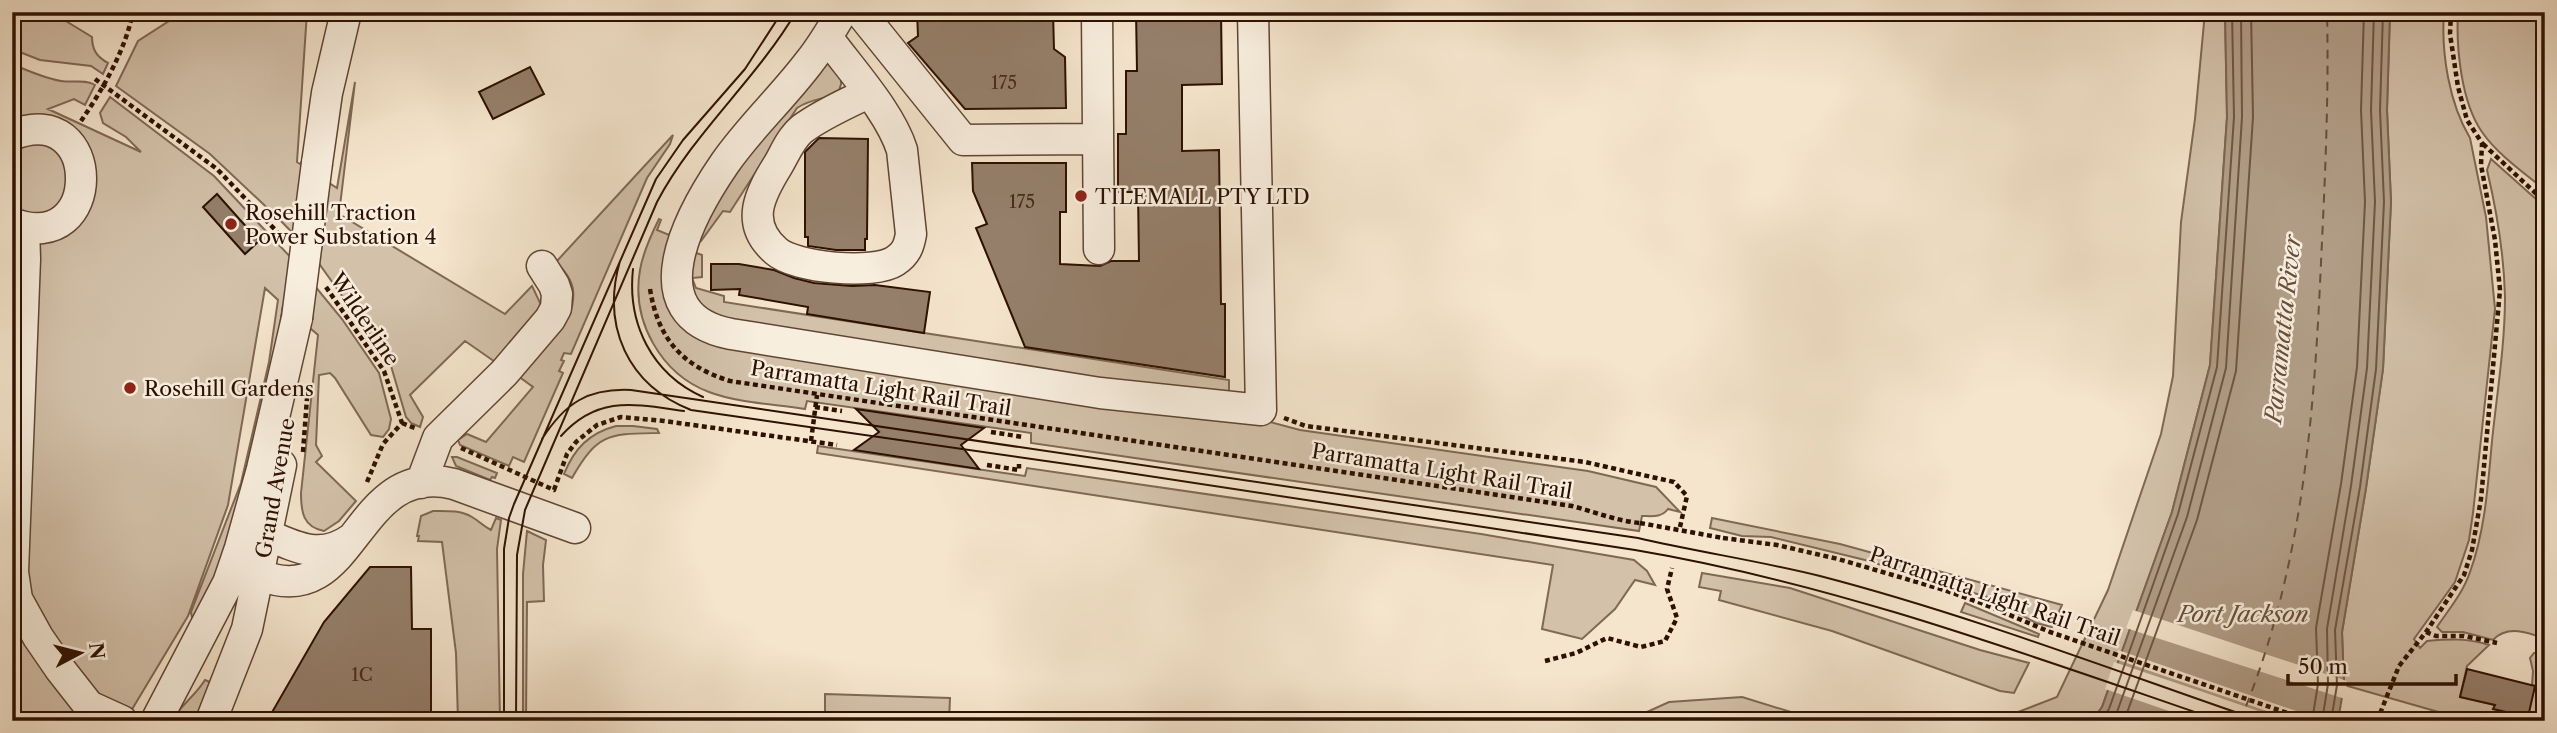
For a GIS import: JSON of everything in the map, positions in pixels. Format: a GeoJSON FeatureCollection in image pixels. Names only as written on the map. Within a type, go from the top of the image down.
{"type":"FeatureCollection","features":[{"type":"Feature","properties":{"kind":"street","name":"Grand Avenue"},"geometry":{"type":"LineString","coordinates":[[211,721],[251,617],[287,427],[297,318],[322,120],[327,12]]}},
{"type":"Feature","properties":{"kind":"street","name":"Grand Avenue"},"geometry":{"type":"LineString","coordinates":[[322,120],[346,12]]}},
{"type":"Feature","properties":{"kind":"street"},"geometry":{"type":"LineString","coordinates":[[1097,12],[1099,249]]}},
{"type":"Feature","properties":{"kind":"street"},"geometry":{"type":"LineString","coordinates":[[868,93],[826,114],[800,131],[764,188],[757,215],[762,234],[775,250],[792,261],[842,268],[884,266],[904,254],[909,245],[911,223],[902,150],[892,126],[868,93],[835,25],[810,61],[726,162],[697,213],[676,264],[677,289],[687,311],[705,327],[1100,393],[1261,397],[1253,12]]}},
{"type":"Feature","properties":{"kind":"street"},"geometry":{"type":"LineString","coordinates":[[871,17],[963,140],[1098,139]]}},
{"type":"Feature","properties":{"kind":"street"},"geometry":{"type":"LineString","coordinates":[[12,135],[39,130],[54,134],[67,142],[79,159],[83,174],[77,204],[67,215],[54,224],[40,228],[18,225],[25,259],[13,572],[17,599],[85,713],[122,721]]}},
{"type":"Feature","properties":{"kind":"street"},"geometry":{"type":"LineString","coordinates":[[421,483],[438,438],[504,373],[550,319],[556,308],[556,294],[554,285],[542,266]]}},
{"type":"Feature","properties":{"kind":"street","name":"Grand Avenue"},"geometry":{"type":"LineString","coordinates":[[156,721],[228,583],[262,469],[297,318]]}},
{"type":"Feature","properties":{"kind":"street"},"geometry":{"type":"LineString","coordinates":[[260,575],[291,583],[314,576],[330,566],[379,504],[390,495],[421,483],[454,484],[575,528]]}},
{"type":"Feature","properties":{"kind":"street"},"geometry":{"type":"LineString","coordinates":[[240,548],[268,535],[315,551],[335,549],[351,539]]}},
{"type":"Feature","properties":{"kind":"street","name":"Grand Avenue"},"geometry":{"type":"LineString","coordinates":[[240,548],[260,575]]}},
{"type":"Feature","properties":{"kind":"street"},"geometry":{"type":"LineString","coordinates":[[203,721],[223,673],[242,641]]}},
{"type":"Feature","properties":{"kind":"path"},"geometry":{"type":"LineString","coordinates":[[67,142],[104,85],[130,27],[133,12]]}},
{"type":"Feature","properties":{"kind":"path"},"geometry":{"type":"LineString","coordinates":[[2451,12],[2450,34],[2458,87],[2467,120],[2482,143],[2545,202]]}},
{"type":"Feature","properties":{"kind":"path"},"geometry":{"type":"LineString","coordinates":[[95,79],[217,169],[289,244]]}},
{"type":"Feature","properties":{"kind":"path"},"geometry":{"type":"LineString","coordinates":[[2377,721],[2399,666],[2426,632],[2464,575],[2472,550],[2481,499],[2500,290],[2495,240],[2481,165],[2482,143]]}},
{"type":"Feature","properties":{"kind":"path","name":"Parramatta Light Rail Trail"},"geometry":{"type":"LineString","coordinates":[[650,278],[653,306],[668,342],[699,369],[730,381],[1572,506],[1622,522],[1777,545],[1838,559],[1981,603],[2050,632],[2311,721]]}},
{"type":"Feature","properties":{"kind":"path","name":"Wilderline"},"geometry":{"type":"LineString","coordinates":[[322,282],[384,371],[402,423],[383,444],[366,484]]}},
{"type":"Feature","properties":{"kind":"path"},"geometry":{"type":"LineString","coordinates":[[302,462],[307,395]]}},
{"type":"Feature","properties":{"kind":"path"},"geometry":{"type":"LineString","coordinates":[[811,441],[817,395]]}},
{"type":"Feature","properties":{"kind":"path"},"geometry":{"type":"LineString","coordinates":[[1261,397],[1307,426],[1585,462],[1674,482],[1687,496],[1681,527]]}},
{"type":"Feature","properties":{"kind":"path"},"geometry":{"type":"LineString","coordinates":[[816,407],[842,411]]}},
{"type":"Feature","properties":{"kind":"path"},"geometry":{"type":"LineString","coordinates":[[457,446],[554,490],[567,454],[576,442],[597,425],[621,417],[837,445]]}},
{"type":"Feature","properties":{"kind":"path"},"geometry":{"type":"LineString","coordinates":[[991,432],[1023,439],[1025,425]]}},
{"type":"Feature","properties":{"kind":"path"},"geometry":{"type":"LineString","coordinates":[[987,465],[1018,470],[1019,464]]}},
{"type":"Feature","properties":{"kind":"path"},"geometry":{"type":"LineString","coordinates":[[1545,661],[1576,653],[1607,638],[1641,647],[1665,641],[1677,618],[1667,589],[1672,568]]}},
{"type":"Feature","properties":{"kind":"path"},"geometry":{"type":"LineString","coordinates":[[2426,632],[2437,636],[2465,636],[2497,643]]}},
{"type":"Feature","properties":{"kind":"path"},"geometry":{"type":"LineString","coordinates":[[2534,721],[2545,699]]}},
{"type":"Feature","properties":{"kind":"shaded area"},"geometry":{"type":"Polygon","coordinates":[[[12,12],[51,12],[92,37],[96,53],[108,63],[103,74],[91,66],[40,60],[12,49],[12,12]]]}},
{"type":"Feature","properties":{"kind":"shaded area"},"geometry":{"type":"Polygon","coordinates":[[[183,12],[307,12],[297,162],[337,188],[355,82],[339,214],[505,314],[532,286],[542,307],[498,364],[465,341],[410,395],[423,417],[420,427],[406,417],[391,366],[383,353],[310,251],[210,154],[116,86],[138,41],[183,12]]]}},
{"type":"Feature","properties":{"kind":"shaded area"},"geometry":{"type":"Polygon","coordinates":[[[2205,12],[2225,12],[2227,117],[2210,365],[2172,512],[2102,707],[2092,721],[2006,721],[2010,715],[2057,697],[2108,590],[2161,434],[2173,376],[2181,222],[2195,119],[2205,12]]]}},
{"type":"Feature","properties":{"kind":"shaded area"},"geometry":{"type":"Polygon","coordinates":[[[2390,12],[2444,12],[2445,61],[2452,94],[2470,138],[2486,217],[2495,309],[2469,540],[2455,582],[2414,639],[2420,648],[2427,641],[2443,640],[2466,640],[2489,645],[2467,666],[2460,697],[2495,705],[2494,709],[2527,717],[2535,686],[2532,685],[2530,658],[2534,653],[2545,652],[2545,721],[2470,721],[2344,685],[2342,632],[2383,369],[2391,202],[2387,110],[2390,12]]]}},
{"type":"Feature","properties":{"kind":"shaded area"},"geometry":{"type":"Polygon","coordinates":[[[2458,12],[2545,12],[2545,190],[2496,148],[2475,120],[2461,74],[2458,12]]]}},
{"type":"Feature","properties":{"kind":"shaded area"},"geometry":{"type":"Polygon","coordinates":[[[828,56],[841,68],[838,94],[797,108],[730,212],[723,211],[701,241],[696,239],[709,203],[828,56]]]}},
{"type":"Feature","properties":{"kind":"shaded area","name":"Rosehill Gardens"},"geometry":{"type":"Polygon","coordinates":[[[12,64],[55,80],[95,85],[85,105],[74,99],[48,109],[141,152],[126,137],[103,123],[100,113],[110,97],[214,176],[296,263],[342,319],[379,373],[391,419],[389,429],[383,437],[371,435],[335,378],[330,373],[319,375],[316,445],[322,456],[316,462],[356,501],[339,521],[324,531],[312,526],[303,512],[301,493],[318,335],[283,305],[269,398],[223,558],[193,623],[191,612],[241,483],[269,362],[278,300],[265,288],[228,505],[188,616],[125,721],[12,721],[12,64]]]}},
{"type":"Feature","properties":{"kind":"shaded area"},"geometry":{"type":"Polygon","coordinates":[[[673,135],[647,178],[571,354],[564,353],[561,360],[564,361],[559,371],[563,373],[524,462],[513,457],[509,466],[460,445],[458,440],[467,434],[486,442],[533,387],[518,376],[519,368],[556,335],[564,325],[573,302],[571,282],[556,262],[673,135]]]}},
{"type":"Feature","properties":{"kind":"shaded area"},"geometry":{"type":"Polygon","coordinates":[[[2491,159],[2545,207],[2545,639],[2525,632],[2511,631],[2493,640],[2463,632],[2442,632],[2437,627],[2460,594],[2470,572],[2479,540],[2487,491],[2505,315],[2503,265],[2487,170],[2491,159]]]}},
{"type":"Feature","properties":{"kind":"shaded area"},"geometry":{"type":"Polygon","coordinates":[[[707,163],[676,309],[1255,418],[1300,430],[1588,471],[1656,487],[1680,512],[1668,509],[1659,515],[1642,516],[1639,531],[1031,443],[1031,433],[807,401],[805,409],[720,396],[692,384],[664,359],[645,326],[638,289],[643,257],[659,219],[661,220],[657,230],[669,235],[707,163]]]}},
{"type":"Feature","properties":{"kind":"shaded area"},"geometry":{"type":"Polygon","coordinates":[[[691,251],[702,255],[702,277],[692,278],[696,288],[724,296],[724,302],[1229,380],[1229,399],[726,326],[688,296],[691,251]]]}},
{"type":"Feature","properties":{"kind":"shaded area"},"geometry":{"type":"Polygon","coordinates":[[[616,426],[657,429],[659,433],[628,434],[607,439],[590,452],[572,478],[564,474],[584,443],[598,433],[616,426]]]}},
{"type":"Feature","properties":{"kind":"shaded area"},"geometry":{"type":"Polygon","coordinates":[[[818,446],[1025,476],[1027,468],[1481,534],[1634,560],[1647,571],[1655,585],[1635,580],[1615,609],[1582,639],[1542,629],[1553,565],[817,453],[818,446]]]}},
{"type":"Feature","properties":{"kind":"shaded area"},"geometry":{"type":"Polygon","coordinates":[[[452,457],[497,473],[495,478],[490,480],[456,466],[452,457]]]}},
{"type":"Feature","properties":{"kind":"shaded area"},"geometry":{"type":"Polygon","coordinates":[[[433,511],[463,513],[491,530],[496,518],[501,520],[497,549],[500,721],[458,721],[456,653],[442,542],[418,541],[417,536],[421,516],[433,511]]]}},
{"type":"Feature","properties":{"kind":"shaded area"},"geometry":{"type":"Polygon","coordinates":[[[1712,518],[1840,544],[2062,605],[2052,627],[2036,623],[1987,597],[1865,560],[1771,537],[1742,536],[1710,528],[1712,518]]]}},
{"type":"Feature","properties":{"kind":"shaded area"},"geometry":{"type":"Polygon","coordinates":[[[527,531],[546,540],[543,565],[544,601],[527,602],[526,721],[523,721],[523,574],[527,531]]]}},
{"type":"Feature","properties":{"kind":"shaded area"},"geometry":{"type":"Polygon","coordinates":[[[1702,573],[1790,588],[1980,650],[2029,663],[2014,693],[2000,691],[1832,631],[1719,600],[1721,591],[1699,587],[1702,573]]]}},
{"type":"Feature","properties":{"kind":"shaded area"},"geometry":{"type":"Polygon","coordinates":[[[1965,603],[2039,634],[2038,637],[1961,612],[1965,603]]]}},
{"type":"Feature","properties":{"kind":"shaded area"},"geometry":{"type":"Polygon","coordinates":[[[205,680],[210,682],[196,721],[171,721],[197,691],[205,680]]]}},
{"type":"Feature","properties":{"kind":"shaded area"},"geometry":{"type":"Polygon","coordinates":[[[825,694],[950,698],[949,721],[825,721],[825,694]]]}},
{"type":"Feature","properties":{"kind":"shaded area"},"geometry":{"type":"Polygon","coordinates":[[[1742,697],[1820,721],[1627,721],[1669,702],[1742,697]]]}},
{"type":"Feature","properties":{"kind":"water","name":"Port Jackson"},"geometry":{"type":"Polygon","coordinates":[[[2225,12],[2390,12],[2387,110],[2391,202],[2383,369],[2342,632],[2344,685],[2338,721],[2092,721],[2102,707],[2172,512],[2210,365],[2227,117],[2225,12]]]}},
{"type":"Feature","properties":{"kind":"pier"},"geometry":{"type":"Polygon","coordinates":[[[2133,610],[2347,681],[2345,699],[2126,628],[2133,610]]]}},
{"type":"Feature","properties":{"kind":"pier"},"geometry":{"type":"Polygon","coordinates":[[[2118,650],[2325,721],[2296,721],[2115,659],[2118,650]]]}},
{"type":"Feature","properties":{"kind":"pier"},"geometry":{"type":"Polygon","coordinates":[[[2114,662],[2287,721],[2198,721],[2105,689],[2114,662]]]}},
{"type":"Feature","properties":{"kind":"building"},"geometry":{"type":"Polygon","coordinates":[[[917,12],[1053,12],[1054,49],[1065,57],[1066,108],[965,109],[908,43],[918,36],[917,12]]]}},
{"type":"Feature","properties":{"kind":"building"},"geometry":{"type":"Polygon","coordinates":[[[1136,12],[1221,12],[1222,84],[1182,85],[1182,151],[1219,150],[1225,377],[1025,347],[976,228],[987,224],[973,191],[972,163],[1066,163],[1066,212],[1060,212],[1060,264],[1100,266],[1111,261],[1139,261],[1138,192],[1118,192],[1118,134],[1126,134],[1126,71],[1137,71],[1136,12]]]}},
{"type":"Feature","properties":{"kind":"building"},"geometry":{"type":"Polygon","coordinates":[[[530,67],[544,94],[493,119],[479,92],[530,67]]]}},
{"type":"Feature","properties":{"kind":"building"},"geometry":{"type":"Polygon","coordinates":[[[819,138],[868,139],[865,250],[808,246],[808,237],[805,237],[805,152],[819,138]]]}},
{"type":"Feature","properties":{"kind":"building","name":"Rosehill Traction Power Substation 4"},"geometry":{"type":"Polygon","coordinates":[[[217,194],[259,241],[245,254],[203,207],[217,194]]]}},
{"type":"Feature","properties":{"kind":"building"},"geometry":{"type":"Polygon","coordinates":[[[711,264],[739,264],[774,270],[814,283],[875,285],[930,292],[924,333],[807,314],[808,307],[739,295],[740,289],[711,290],[711,264]]]}},
{"type":"Feature","properties":{"kind":"building"},"geometry":{"type":"Polygon","coordinates":[[[856,409],[984,428],[961,445],[979,469],[854,450],[879,432],[856,409]]]}},
{"type":"Feature","properties":{"kind":"building"},"geometry":{"type":"Polygon","coordinates":[[[370,567],[411,567],[412,629],[431,629],[431,721],[267,721],[324,622],[370,567]]]}},
{"type":"Feature","properties":{"kind":"building"},"geometry":{"type":"Polygon","coordinates":[[[2467,669],[2535,686],[2528,717],[2493,709],[2495,705],[2460,697],[2467,669]]]}},
{"type":"Feature","properties":{"kind":"ferry route"},"geometry":{"type":"LineString","coordinates":[[2240,721],[2278,609],[2291,553],[2309,438],[2324,200],[2327,12]]}},
{"type":"Feature","properties":{"kind":"tram line"},"geometry":{"type":"LineString","coordinates":[[504,721],[504,549],[514,504],[656,179],[683,140],[745,69],[782,12]]}},
{"type":"Feature","properties":{"kind":"tram line"},"geometry":{"type":"LineString","coordinates":[[516,721],[517,555],[525,510],[657,202],[689,152],[762,61],[796,12]]}},
{"type":"Feature","properties":{"kind":"tram line"},"geometry":{"type":"LineString","coordinates":[[620,261],[614,309],[625,351],[636,369],[651,385],[669,399],[691,410],[1109,470],[1635,550],[1710,564],[1785,582],[1931,624],[2221,721]]}},
{"type":"Feature","properties":{"kind":"tram line"},"geometry":{"type":"LineString","coordinates":[[633,269],[634,309],[647,345],[670,375],[703,397]]}},
{"type":"Feature","properties":{"kind":"tram line"},"geometry":{"type":"LineString","coordinates":[[542,439],[560,416],[579,400],[602,392],[631,390],[1638,538],[1820,576],[1876,591],[2042,644],[2261,721]]}},
{"type":"Feature","properties":{"kind":"tram line"},"geometry":{"type":"LineString","coordinates":[[561,436],[575,423],[603,408],[633,405],[684,411]]}},
{"type":"Feature","properties":{"kind":"place","name":"TILEMALL PTY LTD"},"geometry":{"type":"Point","coordinates":[1081,196]}},
{"type":"Feature","properties":{"kind":"place","name":"Rosehill Traction Power Substation 4"},"geometry":{"type":"Point","coordinates":[231,224]}},
{"type":"Feature","properties":{"kind":"place","name":"Rosehill Gardens"},"geometry":{"type":"Point","coordinates":[130,388]}},
{"type":"Feature","properties":{"kind":"water label","name":"Parramatta River"},"geometry":{"type":"Point","coordinates":[2283,329]}}]}
